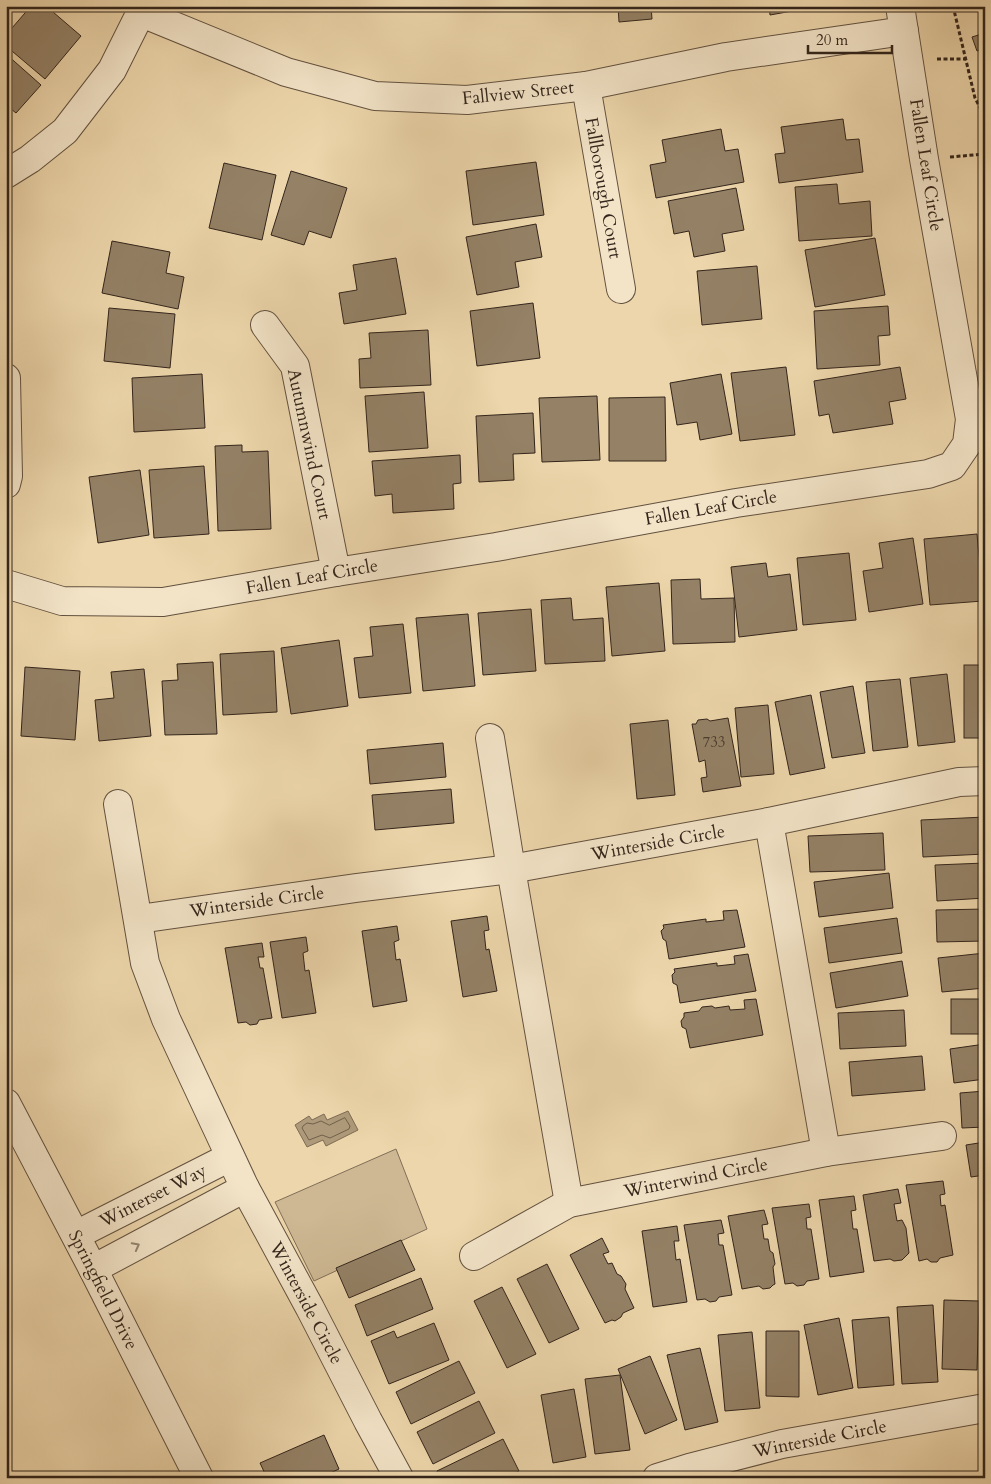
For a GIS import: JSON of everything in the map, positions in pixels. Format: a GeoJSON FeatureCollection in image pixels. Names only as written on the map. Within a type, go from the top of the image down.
{"type":"FeatureCollection","features":[{"type":"Feature","properties":{"kind":"street","name":"Fallview Street"},"geometry":{"type":"LineString","coordinates":[[143,10],[286,72],[375,96],[467,100],[586,86],[902,19]]}},
{"type":"Feature","properties":{"kind":"street"},"geometry":{"type":"LineString","coordinates":[[6,174],[30,159],[65,131],[112,70],[143,10]]}},
{"type":"Feature","properties":{"kind":"street","name":"Fallen Leaf Circle"},"geometry":{"type":"LineString","coordinates":[[6,584],[62,602],[163,602],[496,547],[736,503],[928,474],[952,466],[967,444],[970,419],[902,19]]}},
{"type":"Feature","properties":{"kind":"street","name":"Fallborough Court"},"geometry":{"type":"LineString","coordinates":[[586,86],[621,289]]}},
{"type":"Feature","properties":{"kind":"street","name":"Autumnwind Court"},"geometry":{"type":"LineString","coordinates":[[265,324],[295,366],[336,572]]}},
{"type":"Feature","properties":{"kind":"street"},"geometry":{"type":"LineString","coordinates":[[6,378],[8,476],[6,484]]}},
{"type":"Feature","properties":{"kind":"street"},"geometry":{"type":"LineString","coordinates":[[490,738],[510,869],[569,1202]]}},
{"type":"Feature","properties":{"kind":"street","name":"Winterside Circle"},"geometry":{"type":"LineString","coordinates":[[399,1478],[230,1157],[166,1019],[145,963],[139,919],[356,888],[510,869],[769,822],[959,782],[985,781]]}},
{"type":"Feature","properties":{"kind":"street"},"geometry":{"type":"LineString","coordinates":[[118,804],[139,919]]}},
{"type":"Feature","properties":{"kind":"street"},"geometry":{"type":"LineString","coordinates":[[769,822],[826,1152]]}},
{"type":"Feature","properties":{"kind":"street","name":"Springfield Drive"},"geometry":{"type":"LineString","coordinates":[[6,1103],[199,1478]]}},
{"type":"Feature","properties":{"kind":"street","name":"Winterwind Circle"},"geometry":{"type":"LineString","coordinates":[[474,1256],[569,1202],[826,1152],[942,1136]]}},
{"type":"Feature","properties":{"kind":"street","name":"Winterset Way"},"geometry":{"type":"LineString","coordinates":[[76,1236],[230,1157]]}},
{"type":"Feature","properties":{"kind":"street","name":"Winterset Way"},"geometry":{"type":"LineString","coordinates":[[93,1269],[245,1188]]}},
{"type":"Feature","properties":{"kind":"street","name":"Winterside Circle"},"geometry":{"type":"LineString","coordinates":[[657,1478],[691,1473],[782,1444],[985,1408]]}},
{"type":"Feature","properties":{"kind":"path"},"geometry":{"type":"LineString","coordinates":[[953,6],[975,98],[985,117]]}},
{"type":"Feature","properties":{"kind":"shaded area"},"geometry":{"type":"Polygon","coordinates":[[[396,1149],[427,1229],[314,1281],[275,1202],[396,1149]]]}},
{"type":"Feature","properties":{"kind":"water"},"geometry":{"type":"Polygon","coordinates":[[[348,1111],[358,1130],[326,1146],[323,1140],[307,1147],[295,1125],[309,1116],[312,1120],[324,1114],[327,1120],[348,1111]]]}},
{"type":"Feature","properties":{"kind":"building"},"geometry":{"type":"Polygon","coordinates":[[[31,6],[46,6],[81,36],[45,79],[6,46],[6,35],[31,6]]]}},
{"type":"Feature","properties":{"kind":"building"},"geometry":{"type":"Polygon","coordinates":[[[264,6],[284,6],[283,10],[264,6]]]}},
{"type":"Feature","properties":{"kind":"building"},"geometry":{"type":"Polygon","coordinates":[[[618,6],[651,6],[652,19],[619,22],[618,6]]]}},
{"type":"Feature","properties":{"kind":"building"},"geometry":{"type":"Polygon","coordinates":[[[676,6],[717,6],[717,7],[677,8],[676,6]]]}},
{"type":"Feature","properties":{"kind":"building"},"geometry":{"type":"Polygon","coordinates":[[[769,6],[820,6],[770,15],[769,6]]]}},
{"type":"Feature","properties":{"kind":"building"},"geometry":{"type":"Polygon","coordinates":[[[985,33],[985,49],[977,51],[972,37],[985,33]]]}},
{"type":"Feature","properties":{"kind":"building"},"geometry":{"type":"Polygon","coordinates":[[[6,54],[41,85],[16,113],[6,105],[6,54]]]}},
{"type":"Feature","properties":{"kind":"building"},"geometry":{"type":"Polygon","coordinates":[[[843,119],[846,140],[859,139],[863,172],[779,183],[775,154],[785,153],[781,127],[843,119]]]}},
{"type":"Feature","properties":{"kind":"building"},"geometry":{"type":"Polygon","coordinates":[[[721,129],[725,151],[738,149],[744,182],[656,198],[650,165],[666,162],[662,140],[721,129]]]}},
{"type":"Feature","properties":{"kind":"building"},"geometry":{"type":"Polygon","coordinates":[[[536,162],[544,215],[473,225],[466,171],[536,162]]]}},
{"type":"Feature","properties":{"kind":"building"},"geometry":{"type":"Polygon","coordinates":[[[224,163],[276,175],[262,240],[209,228],[224,163]]]}},
{"type":"Feature","properties":{"kind":"building"},"geometry":{"type":"Polygon","coordinates":[[[291,171],[347,188],[331,238],[309,231],[304,245],[271,235],[291,171]]]}},
{"type":"Feature","properties":{"kind":"building"},"geometry":{"type":"Polygon","coordinates":[[[837,184],[839,204],[870,201],[872,236],[799,241],[795,187],[837,184]]]}},
{"type":"Feature","properties":{"kind":"building"},"geometry":{"type":"Polygon","coordinates":[[[736,188],[744,230],[722,234],[725,251],[694,257],[689,231],[674,234],[668,201],[736,188]]]}},
{"type":"Feature","properties":{"kind":"building"},"geometry":{"type":"Polygon","coordinates":[[[536,224],[542,257],[515,262],[519,287],[477,295],[466,237],[536,224]]]}},
{"type":"Feature","properties":{"kind":"building"},"geometry":{"type":"Polygon","coordinates":[[[875,238],[885,295],[815,307],[805,250],[875,238]]]}},
{"type":"Feature","properties":{"kind":"building"},"geometry":{"type":"Polygon","coordinates":[[[112,241],[170,252],[166,273],[184,277],[178,309],[102,293],[112,241]]]}},
{"type":"Feature","properties":{"kind":"building"},"geometry":{"type":"Polygon","coordinates":[[[396,258],[406,314],[344,324],[339,293],[357,290],[353,265],[396,258]]]}},
{"type":"Feature","properties":{"kind":"building"},"geometry":{"type":"Polygon","coordinates":[[[757,266],[762,319],[702,325],[697,271],[757,266]]]}},
{"type":"Feature","properties":{"kind":"building"},"geometry":{"type":"Polygon","coordinates":[[[533,303],[540,358],[477,366],[470,311],[533,303]]]}},
{"type":"Feature","properties":{"kind":"building"},"geometry":{"type":"Polygon","coordinates":[[[888,306],[890,335],[878,336],[880,365],[817,369],[814,311],[888,306]]]}},
{"type":"Feature","properties":{"kind":"building"},"geometry":{"type":"Polygon","coordinates":[[[109,308],[175,314],[170,368],[104,361],[109,308]]]}},
{"type":"Feature","properties":{"kind":"building"},"geometry":{"type":"Polygon","coordinates":[[[428,330],[431,385],[360,388],[359,359],[371,358],[369,333],[428,330]]]}},
{"type":"Feature","properties":{"kind":"building"},"geometry":{"type":"Polygon","coordinates":[[[786,367],[795,435],[740,441],[731,373],[786,367]]]}},
{"type":"Feature","properties":{"kind":"building"},"geometry":{"type":"Polygon","coordinates":[[[900,367],[906,399],[889,402],[893,424],[833,433],[829,414],[819,416],[814,381],[900,367]]]}},
{"type":"Feature","properties":{"kind":"building"},"geometry":{"type":"Polygon","coordinates":[[[202,374],[205,428],[134,432],[132,378],[202,374]]]}},
{"type":"Feature","properties":{"kind":"building"},"geometry":{"type":"Polygon","coordinates":[[[721,374],[732,434],[700,440],[697,422],[677,425],[670,383],[721,374]]]}},
{"type":"Feature","properties":{"kind":"building"},"geometry":{"type":"Polygon","coordinates":[[[424,392],[428,448],[369,452],[365,396],[424,392]]]}},
{"type":"Feature","properties":{"kind":"building"},"geometry":{"type":"Polygon","coordinates":[[[597,396],[600,460],[542,462],[539,398],[597,396]]]}},
{"type":"Feature","properties":{"kind":"building"},"geometry":{"type":"Polygon","coordinates":[[[665,397],[666,461],[609,461],[609,398],[665,397]]]}},
{"type":"Feature","properties":{"kind":"building"},"geometry":{"type":"Polygon","coordinates":[[[533,413],[535,453],[513,454],[514,480],[479,482],[476,416],[533,413]]]}},
{"type":"Feature","properties":{"kind":"building"},"geometry":{"type":"Polygon","coordinates":[[[242,445],[242,452],[268,451],[271,529],[218,531],[215,446],[242,445]]]}},
{"type":"Feature","properties":{"kind":"building"},"geometry":{"type":"Polygon","coordinates":[[[460,455],[461,483],[453,484],[454,509],[393,513],[392,494],[375,496],[372,461],[460,455]]]}},
{"type":"Feature","properties":{"kind":"building"},"geometry":{"type":"Polygon","coordinates":[[[204,466],[209,534],[154,538],[149,470],[204,466]]]}},
{"type":"Feature","properties":{"kind":"building"},"geometry":{"type":"Polygon","coordinates":[[[140,470],[149,535],[98,543],[89,477],[140,470]]]}},
{"type":"Feature","properties":{"kind":"building"},"geometry":{"type":"Polygon","coordinates":[[[977,534],[983,601],[930,605],[924,539],[977,534]]]}},
{"type":"Feature","properties":{"kind":"building"},"geometry":{"type":"Polygon","coordinates":[[[913,538],[923,604],[869,612],[863,571],[883,568],[879,543],[913,538]]]}},
{"type":"Feature","properties":{"kind":"building"},"geometry":{"type":"Polygon","coordinates":[[[849,553],[856,620],[803,625],[797,558],[849,553]]]}},
{"type":"Feature","properties":{"kind":"building"},"geometry":{"type":"Polygon","coordinates":[[[766,563],[768,577],[790,574],[797,630],[739,637],[731,567],[766,563]]]}},
{"type":"Feature","properties":{"kind":"building"},"geometry":{"type":"Polygon","coordinates":[[[700,579],[701,599],[734,598],[735,642],[673,644],[671,580],[700,579]]]}},
{"type":"Feature","properties":{"kind":"building"},"geometry":{"type":"Polygon","coordinates":[[[659,583],[665,651],[612,656],[606,587],[659,583]]]}},
{"type":"Feature","properties":{"kind":"building"},"geometry":{"type":"Polygon","coordinates":[[[571,598],[573,620],[603,618],[605,661],[545,664],[541,600],[571,598]]]}},
{"type":"Feature","properties":{"kind":"building"},"geometry":{"type":"Polygon","coordinates":[[[531,609],[536,671],[483,675],[478,613],[531,609]]]}},
{"type":"Feature","properties":{"kind":"building"},"geometry":{"type":"Polygon","coordinates":[[[468,614],[475,686],[423,691],[416,618],[468,614]]]}},
{"type":"Feature","properties":{"kind":"building"},"geometry":{"type":"Polygon","coordinates":[[[403,624],[411,693],[359,698],[354,658],[373,656],[370,627],[403,624]]]}},
{"type":"Feature","properties":{"kind":"building"},"geometry":{"type":"Polygon","coordinates":[[[339,640],[348,706],[291,714],[281,648],[339,640]]]}},
{"type":"Feature","properties":{"kind":"building"},"geometry":{"type":"Polygon","coordinates":[[[274,651],[277,712],[223,715],[220,654],[274,651]]]}},
{"type":"Feature","properties":{"kind":"building"},"geometry":{"type":"Polygon","coordinates":[[[213,662],[217,734],[165,735],[162,681],[178,680],[177,664],[213,662]]]}},
{"type":"Feature","properties":{"kind":"building"},"geometry":{"type":"Polygon","coordinates":[[[964,665],[985,665],[985,738],[964,738],[964,665]]]}},
{"type":"Feature","properties":{"kind":"building"},"geometry":{"type":"Polygon","coordinates":[[[25,667],[80,671],[75,740],[21,736],[25,667]]]}},
{"type":"Feature","properties":{"kind":"building"},"geometry":{"type":"Polygon","coordinates":[[[144,669],[151,736],[99,741],[95,700],[114,698],[111,672],[144,669]]]}},
{"type":"Feature","properties":{"kind":"building"},"geometry":{"type":"Polygon","coordinates":[[[947,674],[955,742],[918,746],[910,678],[947,674]]]}},
{"type":"Feature","properties":{"kind":"building"},"geometry":{"type":"Polygon","coordinates":[[[900,679],[908,747],[873,751],[866,682],[900,679]]]}},
{"type":"Feature","properties":{"kind":"building"},"geometry":{"type":"Polygon","coordinates":[[[853,686],[865,753],[832,758],[820,692],[853,686]]]}},
{"type":"Feature","properties":{"kind":"building"},"geometry":{"type":"Polygon","coordinates":[[[811,695],[825,768],[790,775],[775,702],[811,695]]]}},
{"type":"Feature","properties":{"kind":"building"},"geometry":{"type":"Polygon","coordinates":[[[768,705],[774,774],[741,777],[735,708],[768,705]]]}},
{"type":"Feature","properties":{"kind":"building"},"geometry":{"type":"Polygon","coordinates":[[[728,718],[741,786],[703,792],[701,778],[707,777],[705,760],[699,762],[692,724],[696,724],[698,720],[707,719],[710,721],[728,718]]]}},
{"type":"Feature","properties":{"kind":"building"},"geometry":{"type":"Polygon","coordinates":[[[668,720],[675,795],[637,799],[630,724],[668,720]]]}},
{"type":"Feature","properties":{"kind":"building"},"geometry":{"type":"Polygon","coordinates":[[[443,743],[446,777],[370,784],[367,750],[443,743]]]}},
{"type":"Feature","properties":{"kind":"building"},"geometry":{"type":"Polygon","coordinates":[[[451,789],[454,823],[375,830],[372,795],[451,789]]]}},
{"type":"Feature","properties":{"kind":"building"},"geometry":{"type":"Polygon","coordinates":[[[985,817],[985,854],[923,857],[921,820],[985,817]]]}},
{"type":"Feature","properties":{"kind":"building"},"geometry":{"type":"Polygon","coordinates":[[[883,833],[885,870],[810,872],[808,836],[883,833]]]}},
{"type":"Feature","properties":{"kind":"building"},"geometry":{"type":"Polygon","coordinates":[[[985,863],[985,898],[937,901],[935,865],[985,863]]]}},
{"type":"Feature","properties":{"kind":"building"},"geometry":{"type":"Polygon","coordinates":[[[889,873],[893,908],[819,917],[814,882],[889,873]]]}},
{"type":"Feature","properties":{"kind":"building"},"geometry":{"type":"Polygon","coordinates":[[[985,909],[985,941],[937,942],[936,910],[985,909]]]}},
{"type":"Feature","properties":{"kind":"building"},"geometry":{"type":"Polygon","coordinates":[[[737,910],[745,947],[669,959],[666,941],[663,939],[661,931],[664,928],[663,925],[706,919],[706,922],[724,920],[723,911],[737,910]]]}},
{"type":"Feature","properties":{"kind":"building"},"geometry":{"type":"Polygon","coordinates":[[[487,916],[489,930],[484,931],[486,950],[489,949],[497,991],[463,997],[451,921],[487,916]]]}},
{"type":"Feature","properties":{"kind":"building"},"geometry":{"type":"Polygon","coordinates":[[[897,918],[902,953],[829,963],[824,928],[897,918]]]}},
{"type":"Feature","properties":{"kind":"building"},"geometry":{"type":"Polygon","coordinates":[[[397,926],[399,940],[394,942],[396,960],[400,959],[407,1001],[373,1007],[362,931],[397,926]]]}},
{"type":"Feature","properties":{"kind":"building"},"geometry":{"type":"Polygon","coordinates":[[[306,937],[308,951],[303,953],[305,971],[309,970],[316,1013],[282,1018],[270,942],[306,937]]]}},
{"type":"Feature","properties":{"kind":"building"},"geometry":{"type":"Polygon","coordinates":[[[262,943],[264,957],[258,957],[260,968],[263,968],[272,1018],[259,1020],[257,1024],[238,1023],[225,948],[262,943]]]}},
{"type":"Feature","properties":{"kind":"building"},"geometry":{"type":"Polygon","coordinates":[[[985,953],[985,988],[942,992],[938,958],[985,953]]]}},
{"type":"Feature","properties":{"kind":"building"},"geometry":{"type":"Polygon","coordinates":[[[748,954],[756,991],[680,1003],[677,985],[673,983],[672,975],[675,972],[674,969],[717,963],[717,966],[735,964],[734,956],[748,954]]]}},
{"type":"Feature","properties":{"kind":"building"},"geometry":{"type":"Polygon","coordinates":[[[902,961],[908,996],[836,1008],[830,973],[902,961]]]}},
{"type":"Feature","properties":{"kind":"building"},"geometry":{"type":"Polygon","coordinates":[[[756,999],[763,1035],[690,1048],[686,1029],[682,1027],[681,1021],[684,1013],[699,1011],[702,1007],[712,1006],[715,1008],[729,1006],[730,1010],[745,1009],[744,1000],[756,999]]]}},
{"type":"Feature","properties":{"kind":"building"},"geometry":{"type":"Polygon","coordinates":[[[951,999],[985,999],[985,1034],[951,1034],[951,999]]]}},
{"type":"Feature","properties":{"kind":"building"},"geometry":{"type":"Polygon","coordinates":[[[904,1010],[906,1046],[840,1049],[838,1013],[904,1010]]]}},
{"type":"Feature","properties":{"kind":"building"},"geometry":{"type":"Polygon","coordinates":[[[985,1044],[985,1079],[954,1083],[950,1049],[985,1044]]]}},
{"type":"Feature","properties":{"kind":"building"},"geometry":{"type":"Polygon","coordinates":[[[922,1056],[925,1090],[852,1096],[849,1062],[922,1056]]]}},
{"type":"Feature","properties":{"kind":"building"},"geometry":{"type":"Polygon","coordinates":[[[985,1091],[985,1127],[962,1128],[960,1093],[985,1091]]]}},
{"type":"Feature","properties":{"kind":"building"},"geometry":{"type":"Polygon","coordinates":[[[985,1142],[985,1175],[971,1177],[966,1145],[985,1142]]]}},
{"type":"Feature","properties":{"kind":"building"},"geometry":{"type":"Polygon","coordinates":[[[943,1181],[945,1194],[940,1195],[941,1206],[945,1205],[953,1255],[940,1258],[937,1262],[931,1262],[927,1259],[919,1261],[906,1185],[943,1181]]]}},
{"type":"Feature","properties":{"kind":"building"},"geometry":{"type":"Polygon","coordinates":[[[983,1181],[985,1181],[985,1215],[984,1215],[983,1181]]]}},
{"type":"Feature","properties":{"kind":"building"},"geometry":{"type":"Polygon","coordinates":[[[898,1189],[901,1203],[894,1204],[897,1221],[902,1220],[906,1228],[909,1253],[902,1260],[874,1261],[863,1195],[898,1189]]]}},
{"type":"Feature","properties":{"kind":"building"},"geometry":{"type":"Polygon","coordinates":[[[854,1196],[856,1210],[851,1211],[853,1229],[857,1229],[864,1272],[830,1277],[819,1200],[854,1196]]]}},
{"type":"Feature","properties":{"kind":"building"},"geometry":{"type":"Polygon","coordinates":[[[809,1204],[811,1217],[806,1218],[807,1229],[811,1229],[819,1279],[807,1281],[804,1285],[785,1284],[772,1208],[809,1204]]]}},
{"type":"Feature","properties":{"kind":"building"},"geometry":{"type":"Polygon","coordinates":[[[764,1210],[768,1224],[762,1225],[764,1239],[768,1239],[770,1251],[773,1253],[775,1284],[770,1288],[763,1289],[759,1286],[742,1289],[728,1216],[764,1210]]]}},
{"type":"Feature","properties":{"kind":"building"},"geometry":{"type":"Polygon","coordinates":[[[721,1220],[724,1233],[718,1234],[719,1245],[723,1245],[732,1295],[719,1297],[716,1301],[710,1302],[705,1299],[697,1300],[684,1225],[721,1220]]]}},
{"type":"Feature","properties":{"kind":"building"},"geometry":{"type":"Polygon","coordinates":[[[677,1226],[679,1241],[674,1241],[676,1260],[680,1259],[687,1302],[653,1307],[642,1231],[677,1226]]]}},
{"type":"Feature","properties":{"kind":"building"},"geometry":{"type":"Polygon","coordinates":[[[602,1238],[609,1252],[603,1254],[608,1264],[612,1263],[617,1274],[621,1276],[626,1284],[625,1289],[634,1308],[623,1313],[615,1321],[612,1320],[605,1323],[570,1255],[602,1238]]]}},
{"type":"Feature","properties":{"kind":"building"},"geometry":{"type":"Polygon","coordinates":[[[401,1240],[415,1270],[349,1298],[336,1268],[401,1240]]]}},
{"type":"Feature","properties":{"kind":"building"},"geometry":{"type":"Polygon","coordinates":[[[547,1264],[579,1329],[549,1343],[517,1279],[547,1264]]]}},
{"type":"Feature","properties":{"kind":"building"},"geometry":{"type":"Polygon","coordinates":[[[421,1278],[433,1309],[367,1336],[355,1305],[421,1278]]]}},
{"type":"Feature","properties":{"kind":"building"},"geometry":{"type":"Polygon","coordinates":[[[502,1287],[536,1354],[507,1368],[474,1301],[502,1287]]]}},
{"type":"Feature","properties":{"kind":"building"},"geometry":{"type":"Polygon","coordinates":[[[944,1300],[979,1301],[977,1370],[942,1369],[944,1300]]]}},
{"type":"Feature","properties":{"kind":"building"},"geometry":{"type":"Polygon","coordinates":[[[933,1305],[938,1382],[902,1384],[897,1307],[933,1305]]]}},
{"type":"Feature","properties":{"kind":"building"},"geometry":{"type":"Polygon","coordinates":[[[889,1317],[894,1385],[858,1388],[852,1320],[889,1317]]]}},
{"type":"Feature","properties":{"kind":"building"},"geometry":{"type":"Polygon","coordinates":[[[839,1318],[853,1388],[818,1395],[804,1325],[839,1318]]]}},
{"type":"Feature","properties":{"kind":"building"},"geometry":{"type":"Polygon","coordinates":[[[434,1323],[449,1360],[389,1384],[371,1341],[394,1331],[397,1338],[434,1323]]]}},
{"type":"Feature","properties":{"kind":"building"},"geometry":{"type":"Polygon","coordinates":[[[766,1331],[799,1331],[799,1397],[766,1396],[766,1331]]]}},
{"type":"Feature","properties":{"kind":"building"},"geometry":{"type":"Polygon","coordinates":[[[752,1332],[760,1408],[725,1411],[718,1335],[752,1332]]]}},
{"type":"Feature","properties":{"kind":"building"},"geometry":{"type":"Polygon","coordinates":[[[700,1348],[718,1422],[685,1430],[667,1355],[700,1348]]]}},
{"type":"Feature","properties":{"kind":"building"},"geometry":{"type":"Polygon","coordinates":[[[650,1356],[677,1420],[645,1434],[618,1369],[650,1356]]]}},
{"type":"Feature","properties":{"kind":"building"},"geometry":{"type":"Polygon","coordinates":[[[459,1361],[475,1393],[411,1424],[396,1392],[459,1361]]]}},
{"type":"Feature","properties":{"kind":"building"},"geometry":{"type":"Polygon","coordinates":[[[620,1375],[630,1450],[595,1454],[585,1379],[620,1375]]]}},
{"type":"Feature","properties":{"kind":"building"},"geometry":{"type":"Polygon","coordinates":[[[574,1389],[586,1457],[553,1463],[541,1395],[574,1389]]]}},
{"type":"Feature","properties":{"kind":"building"},"geometry":{"type":"Polygon","coordinates":[[[479,1401],[495,1433],[433,1464],[417,1432],[479,1401]]]}},
{"type":"Feature","properties":{"kind":"building"},"geometry":{"type":"Polygon","coordinates":[[[324,1435],[339,1469],[319,1478],[267,1478],[260,1463],[324,1435]]]}},
{"type":"Feature","properties":{"kind":"building"},"geometry":{"type":"Polygon","coordinates":[[[503,1439],[519,1471],[505,1478],[440,1478],[437,1471],[503,1439]]]}}]}
